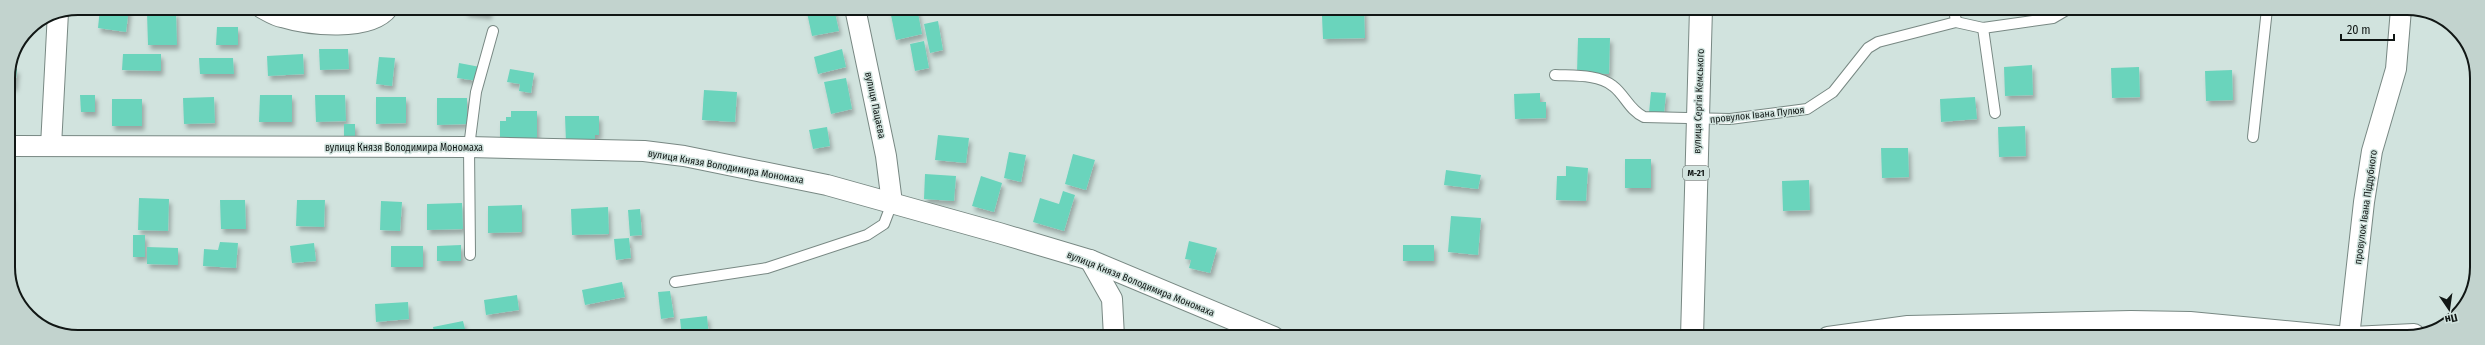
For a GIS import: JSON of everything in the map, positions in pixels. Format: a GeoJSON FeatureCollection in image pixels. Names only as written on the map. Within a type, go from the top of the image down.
{"type":"FeatureCollection","features":[{"type":"Feature","properties":{"kind":"highway","name":"вулиця Сергія Кемського"},"geometry":{"type":"LineString","coordinates":[[1692,330],[1700,15]]}},
{"type":"Feature","properties":{"kind":"street"},"geometry":{"type":"LineString","coordinates":[[277,15],[281,17],[347,25],[366,23],[380,15]]}},
{"type":"Feature","properties":{"kind":"street","name":"вулиця Пацаєва"},"geometry":{"type":"LineString","coordinates":[[856,15],[886,156],[892,203]]}},
{"type":"Feature","properties":{"kind":"street","name":"провулок Івана Піддубного"},"geometry":{"type":"LineString","coordinates":[[2351,330],[2366,187],[2372,151],[2396,69],[2400,15]]}},
{"type":"Feature","properties":{"kind":"street"},"geometry":{"type":"LineString","coordinates":[[52,146],[58,19]]}},
{"type":"Feature","properties":{"kind":"street","name":"вулиця Князя Володимира Мономаха"},"geometry":{"type":"LineString","coordinates":[[15,146],[469,147],[644,151],[684,156],[827,185],[1090,260],[1257,330]]}},
{"type":"Feature","properties":{"kind":"street"},"geometry":{"type":"LineString","coordinates":[[1090,260],[1112,299],[1114,330]]}},
{"type":"Feature","properties":{"kind":"street"},"geometry":{"type":"LineString","coordinates":[[1879,330],[1908,326],[2131,321],[2190,322],[2275,330]]}},
{"type":"Feature","properties":{"kind":"lane"},"geometry":{"type":"LineString","coordinates":[[1955,15],[1956,22]]}},
{"type":"Feature","properties":{"kind":"lane","name":"провулок Івана Пулюя"},"geometry":{"type":"LineString","coordinates":[[1555,75],[1605,81],[1614,87],[1633,110],[1644,117],[1730,119],[1807,109],[1833,92],[1868,48],[1878,42],[1956,22],[1983,28],[2054,18],[2059,15]]}},
{"type":"Feature","properties":{"kind":"lane"},"geometry":{"type":"LineString","coordinates":[[2253,137],[2266,15]]}},
{"type":"Feature","properties":{"kind":"lane"},"geometry":{"type":"LineString","coordinates":[[1983,28],[1995,112]]}},
{"type":"Feature","properties":{"kind":"lane"},"geometry":{"type":"LineString","coordinates":[[470,255],[469,147],[476,92],[493,31]]}},
{"type":"Feature","properties":{"kind":"lane"},"geometry":{"type":"LineString","coordinates":[[675,282],[767,268],[867,235],[884,224],[892,203]]}},
{"type":"Feature","properties":{"kind":"building"},"geometry":{"type":"Polygon","coordinates":[[[99,15],[128,15],[126,32],[98,28],[99,15]]]}},
{"type":"Feature","properties":{"kind":"building"},"geometry":{"type":"Polygon","coordinates":[[[147,15],[176,15],[177,45],[148,45],[147,15]]]}},
{"type":"Feature","properties":{"kind":"building"},"geometry":{"type":"Polygon","coordinates":[[[808,15],[836,15],[839,31],[812,36],[808,15]]]}},
{"type":"Feature","properties":{"kind":"building"},"geometry":{"type":"Polygon","coordinates":[[[891,15],[918,15],[922,34],[896,40],[891,15]]]}},
{"type":"Feature","properties":{"kind":"building"},"geometry":{"type":"Polygon","coordinates":[[[1364,15],[1365,38],[1323,39],[1322,16],[1364,15]]]}},
{"type":"Feature","properties":{"kind":"building"},"geometry":{"type":"Polygon","coordinates":[[[938,21],[943,50],[930,53],[924,24],[938,21]]]}},
{"type":"Feature","properties":{"kind":"building"},"geometry":{"type":"Polygon","coordinates":[[[217,27],[238,27],[238,45],[216,45],[217,27]]]}},
{"type":"Feature","properties":{"kind":"building"},"geometry":{"type":"Polygon","coordinates":[[[1578,38],[1610,38],[1609,74],[1577,73],[1578,38]]]}},
{"type":"Feature","properties":{"kind":"building"},"geometry":{"type":"Polygon","coordinates":[[[924,41],[929,68],[915,71],[910,44],[924,41]]]}},
{"type":"Feature","properties":{"kind":"building"},"geometry":{"type":"Polygon","coordinates":[[[319,49],[348,49],[349,69],[320,70],[319,49]]]}},
{"type":"Feature","properties":{"kind":"building"},"geometry":{"type":"Polygon","coordinates":[[[842,49],[846,67],[818,74],[814,57],[842,49]]]}},
{"type":"Feature","properties":{"kind":"building"},"geometry":{"type":"Polygon","coordinates":[[[123,54],[161,54],[161,71],[122,70],[123,54]]]}},
{"type":"Feature","properties":{"kind":"building"},"geometry":{"type":"Polygon","coordinates":[[[303,54],[304,74],[268,76],[267,56],[303,54]]]}},
{"type":"Feature","properties":{"kind":"building"},"geometry":{"type":"Polygon","coordinates":[[[379,57],[395,58],[392,86],[376,84],[379,57]]]}},
{"type":"Feature","properties":{"kind":"building"},"geometry":{"type":"Polygon","coordinates":[[[199,58],[233,58],[234,74],[200,74],[199,58]]]}},
{"type":"Feature","properties":{"kind":"building"},"geometry":{"type":"Polygon","coordinates":[[[459,63],[480,67],[478,81],[457,78],[459,63]]]}},
{"type":"Feature","properties":{"kind":"building"},"geometry":{"type":"Polygon","coordinates":[[[2032,65],[2033,95],[2005,96],[2004,67],[2032,65]]]}},
{"type":"Feature","properties":{"kind":"building"},"geometry":{"type":"Polygon","coordinates":[[[2139,67],[2140,97],[2112,98],[2111,68],[2139,67]]]}},
{"type":"Feature","properties":{"kind":"building"},"geometry":{"type":"Polygon","coordinates":[[[16,69],[17,69],[15,87],[16,69]]]}},
{"type":"Feature","properties":{"kind":"building"},"geometry":{"type":"Polygon","coordinates":[[[510,69],[534,73],[531,93],[519,91],[520,84],[507,82],[510,69]]]}},
{"type":"Feature","properties":{"kind":"building"},"geometry":{"type":"Polygon","coordinates":[[[2232,70],[2233,100],[2206,101],[2205,71],[2232,70]]]}},
{"type":"Feature","properties":{"kind":"building"},"geometry":{"type":"Polygon","coordinates":[[[846,78],[852,109],[831,114],[824,82],[846,78]]]}},
{"type":"Feature","properties":{"kind":"building"},"geometry":{"type":"Polygon","coordinates":[[[704,90],[737,92],[735,122],[702,120],[704,90]]]}},
{"type":"Feature","properties":{"kind":"building"},"geometry":{"type":"Polygon","coordinates":[[[1651,92],[1666,93],[1664,114],[1649,113],[1651,92]]]}},
{"type":"Feature","properties":{"kind":"building"},"geometry":{"type":"Polygon","coordinates":[[[1540,93],[1540,102],[1546,102],[1546,118],[1515,119],[1514,94],[1540,93]]]}},
{"type":"Feature","properties":{"kind":"building"},"geometry":{"type":"Polygon","coordinates":[[[80,95],[95,95],[95,112],[81,112],[80,95]]]}},
{"type":"Feature","properties":{"kind":"building"},"geometry":{"type":"Polygon","coordinates":[[[260,95],[292,95],[292,122],[259,122],[260,95]]]}},
{"type":"Feature","properties":{"kind":"building"},"geometry":{"type":"Polygon","coordinates":[[[315,95],[345,95],[346,121],[316,122],[315,95]]]}},
{"type":"Feature","properties":{"kind":"building"},"geometry":{"type":"Polygon","coordinates":[[[214,97],[215,123],[184,124],[183,98],[214,97]]]}},
{"type":"Feature","properties":{"kind":"building"},"geometry":{"type":"Polygon","coordinates":[[[376,97],[406,97],[406,123],[376,124],[376,97]]]}},
{"type":"Feature","properties":{"kind":"building"},"geometry":{"type":"Polygon","coordinates":[[[1975,97],[1977,119],[1941,122],[1940,99],[1975,97]]]}},
{"type":"Feature","properties":{"kind":"building"},"geometry":{"type":"Polygon","coordinates":[[[437,98],[467,98],[467,124],[437,125],[437,98]]]}},
{"type":"Feature","properties":{"kind":"building"},"geometry":{"type":"Polygon","coordinates":[[[112,99],[142,99],[142,126],[112,126],[112,99]]]}},
{"type":"Feature","properties":{"kind":"building"},"geometry":{"type":"Polygon","coordinates":[[[511,111],[537,111],[537,139],[500,139],[500,121],[506,121],[506,117],[511,117],[511,111]]]}},
{"type":"Feature","properties":{"kind":"building"},"geometry":{"type":"Polygon","coordinates":[[[565,116],[599,116],[599,135],[595,135],[595,142],[566,142],[565,116]]]}},
{"type":"Feature","properties":{"kind":"building"},"geometry":{"type":"Polygon","coordinates":[[[344,124],[355,124],[355,141],[344,141],[344,124]]]}},
{"type":"Feature","properties":{"kind":"building"},"geometry":{"type":"Polygon","coordinates":[[[2025,126],[2026,156],[1999,157],[1998,127],[2025,126]]]}},
{"type":"Feature","properties":{"kind":"building"},"geometry":{"type":"Polygon","coordinates":[[[827,127],[830,146],[813,149],[809,130],[827,127]]]}},
{"type":"Feature","properties":{"kind":"building"},"geometry":{"type":"Polygon","coordinates":[[[938,135],[969,138],[966,163],[935,160],[938,135]]]}},
{"type":"Feature","properties":{"kind":"building"},"geometry":{"type":"Polygon","coordinates":[[[1881,148],[1908,148],[1909,177],[1882,178],[1881,148]]]}},
{"type":"Feature","properties":{"kind":"building"},"geometry":{"type":"Polygon","coordinates":[[[1009,152],[1026,155],[1021,182],[1004,178],[1009,152]]]}},
{"type":"Feature","properties":{"kind":"building"},"geometry":{"type":"Polygon","coordinates":[[[1073,154],[1095,160],[1086,190],[1065,184],[1073,154]]]}},
{"type":"Feature","properties":{"kind":"building"},"geometry":{"type":"Polygon","coordinates":[[[1625,159],[1651,159],[1651,188],[1625,188],[1625,159]]]}},
{"type":"Feature","properties":{"kind":"building"},"geometry":{"type":"Polygon","coordinates":[[[1566,166],[1588,168],[1586,201],[1556,200],[1557,176],[1566,176],[1566,166]]]}},
{"type":"Feature","properties":{"kind":"building"},"geometry":{"type":"Polygon","coordinates":[[[1446,170],[1481,175],[1478,189],[1444,185],[1446,170]]]}},
{"type":"Feature","properties":{"kind":"building"},"geometry":{"type":"Polygon","coordinates":[[[925,174],[956,176],[954,201],[924,199],[925,174]]]}},
{"type":"Feature","properties":{"kind":"building"},"geometry":{"type":"Polygon","coordinates":[[[981,176],[1002,183],[994,212],[972,206],[981,176]]]}},
{"type":"Feature","properties":{"kind":"building"},"geometry":{"type":"Polygon","coordinates":[[[1809,180],[1810,210],[1783,211],[1782,181],[1809,180]]]}},
{"type":"Feature","properties":{"kind":"building"},"geometry":{"type":"Polygon","coordinates":[[[1063,191],[1075,195],[1064,231],[1033,222],[1040,198],[1059,204],[1063,191]]]}},
{"type":"Feature","properties":{"kind":"building"},"geometry":{"type":"Polygon","coordinates":[[[139,198],[169,199],[168,231],[138,230],[139,198]]]}},
{"type":"Feature","properties":{"kind":"building"},"geometry":{"type":"Polygon","coordinates":[[[220,200],[245,200],[246,229],[221,229],[220,200]]]}},
{"type":"Feature","properties":{"kind":"building"},"geometry":{"type":"Polygon","coordinates":[[[297,200],[325,200],[324,227],[296,226],[297,200]]]}},
{"type":"Feature","properties":{"kind":"building"},"geometry":{"type":"Polygon","coordinates":[[[381,201],[402,202],[400,231],[380,230],[381,201]]]}},
{"type":"Feature","properties":{"kind":"building"},"geometry":{"type":"Polygon","coordinates":[[[462,203],[463,229],[427,230],[427,204],[462,203]]]}},
{"type":"Feature","properties":{"kind":"building"},"geometry":{"type":"Polygon","coordinates":[[[522,205],[522,232],[488,233],[488,206],[522,205]]]}},
{"type":"Feature","properties":{"kind":"building"},"geometry":{"type":"Polygon","coordinates":[[[608,207],[609,234],[572,235],[571,209],[608,207]]]}},
{"type":"Feature","properties":{"kind":"building"},"geometry":{"type":"Polygon","coordinates":[[[640,209],[642,235],[630,236],[628,210],[640,209]]]}},
{"type":"Feature","properties":{"kind":"building"},"geometry":{"type":"Polygon","coordinates":[[[1451,216],[1481,218],[1478,255],[1448,252],[1451,216]]]}},
{"type":"Feature","properties":{"kind":"building"},"geometry":{"type":"Polygon","coordinates":[[[133,235],[145,235],[145,257],[133,257],[133,235]]]}},
{"type":"Feature","properties":{"kind":"building"},"geometry":{"type":"Polygon","coordinates":[[[629,238],[631,258],[616,260],[614,239],[629,238]]]}},
{"type":"Feature","properties":{"kind":"building"},"geometry":{"type":"Polygon","coordinates":[[[1189,241],[1217,248],[1210,273],[1189,268],[1191,260],[1185,259],[1189,241]]]}},
{"type":"Feature","properties":{"kind":"building"},"geometry":{"type":"Polygon","coordinates":[[[220,242],[238,243],[236,268],[203,266],[204,249],[218,250],[220,242]]]}},
{"type":"Feature","properties":{"kind":"building"},"geometry":{"type":"Polygon","coordinates":[[[314,243],[316,261],[292,263],[290,246],[314,243]]]}},
{"type":"Feature","properties":{"kind":"building"},"geometry":{"type":"Polygon","coordinates":[[[461,245],[461,261],[437,261],[437,246],[461,245]]]}},
{"type":"Feature","properties":{"kind":"building"},"geometry":{"type":"Polygon","coordinates":[[[1403,245],[1434,245],[1434,261],[1403,261],[1403,245]]]}},
{"type":"Feature","properties":{"kind":"building"},"geometry":{"type":"Polygon","coordinates":[[[391,246],[423,246],[423,267],[391,267],[391,246]]]}},
{"type":"Feature","properties":{"kind":"building"},"geometry":{"type":"Polygon","coordinates":[[[147,247],[178,248],[178,265],[147,264],[147,247]]]}},
{"type":"Feature","properties":{"kind":"building"},"geometry":{"type":"Polygon","coordinates":[[[622,282],[625,297],[585,305],[582,290],[622,282]]]}},
{"type":"Feature","properties":{"kind":"building"},"geometry":{"type":"Polygon","coordinates":[[[670,291],[674,317],[661,319],[658,292],[670,291]]]}},
{"type":"Feature","properties":{"kind":"building"},"geometry":{"type":"Polygon","coordinates":[[[517,295],[519,310],[486,315],[484,300],[517,295]]]}},
{"type":"Feature","properties":{"kind":"building"},"geometry":{"type":"Polygon","coordinates":[[[408,302],[409,319],[376,322],[375,304],[408,302]]]}},
{"type":"Feature","properties":{"kind":"building"},"geometry":{"type":"Polygon","coordinates":[[[707,316],[708,330],[681,330],[680,319],[707,316]]]}},
{"type":"Feature","properties":{"kind":"building"},"geometry":{"type":"Polygon","coordinates":[[[463,321],[465,330],[434,330],[433,327],[463,321]]]}}]}
